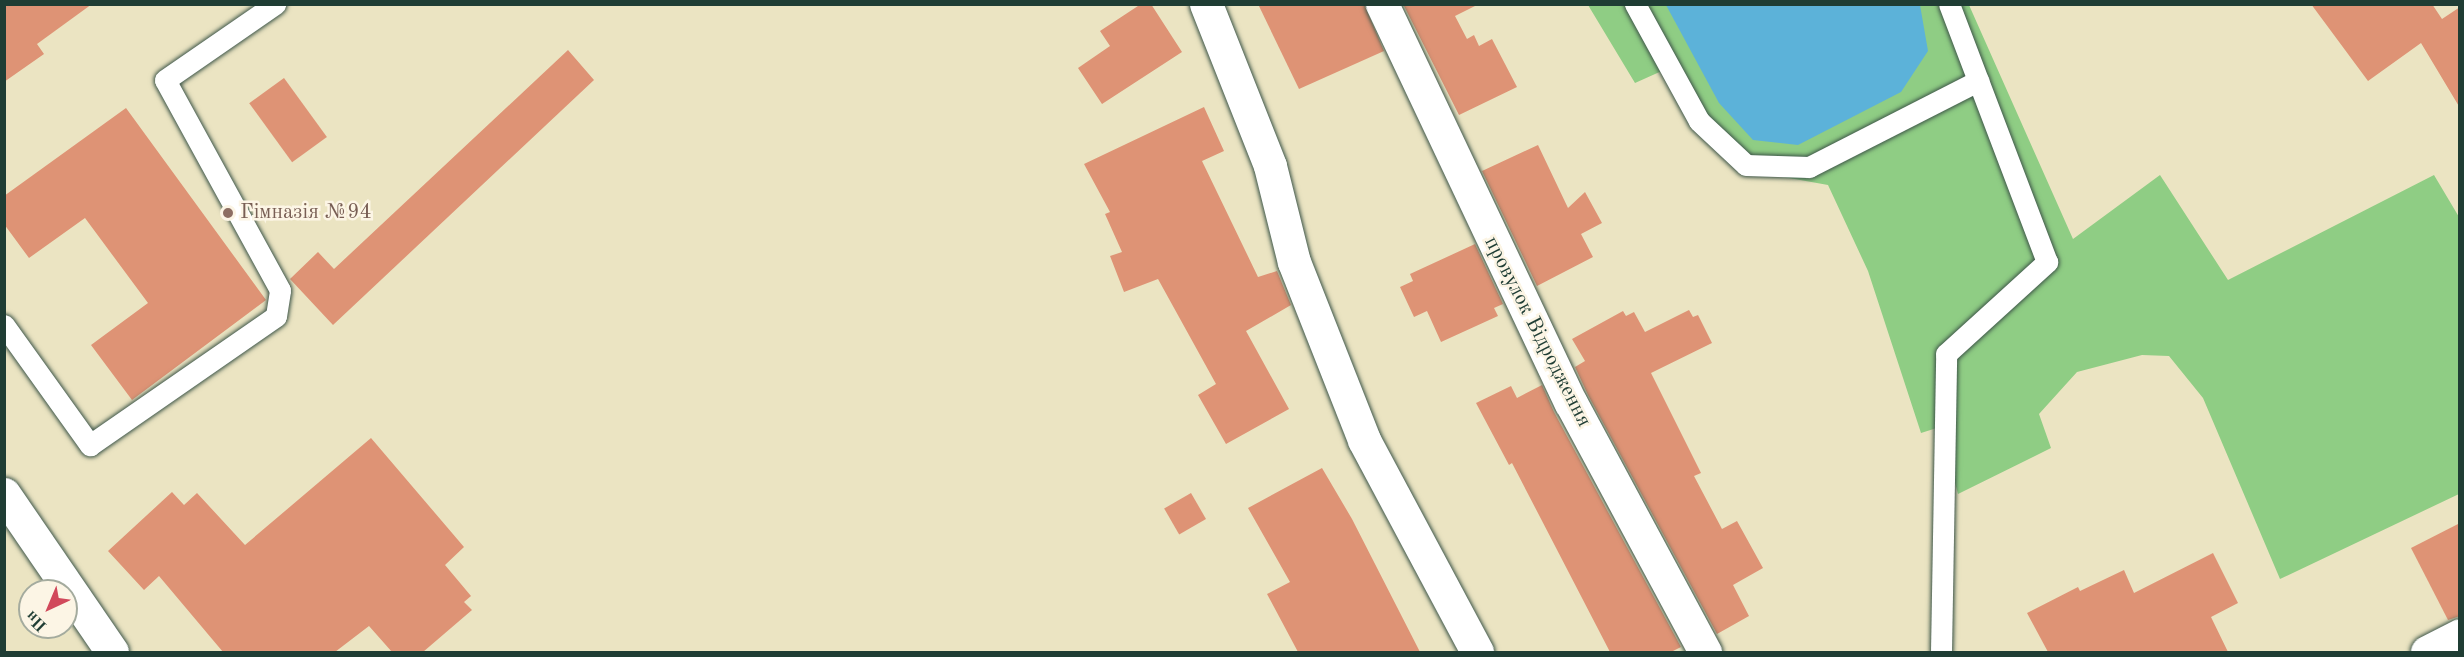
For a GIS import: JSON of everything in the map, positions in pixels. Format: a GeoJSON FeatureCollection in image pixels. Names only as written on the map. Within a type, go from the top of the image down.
{"type":"FeatureCollection","features":[{"type":"Feature","properties":{"kind":"street"},"geometry":{"type":"LineString","coordinates":[[1206,4],[1270,166],[1294,262],[1364,440],[1477,652]]}},
{"type":"Feature","properties":{"kind":"street","name":"провулок Відродження"},"geometry":{"type":"LineString","coordinates":[[1382,4],[1571,403],[1705,652]]}},
{"type":"Feature","properties":{"kind":"street"},"geometry":{"type":"LineString","coordinates":[[4,494],[112,652]]}},
{"type":"Feature","properties":{"kind":"street"},"geometry":{"type":"LineString","coordinates":[[2427,652],[2460,636]]}},
{"type":"Feature","properties":{"kind":"lane"},"geometry":{"type":"LineString","coordinates":[[4,325],[90,445],[276,316],[280,290],[165,80],[274,4]]}},
{"type":"Feature","properties":{"kind":"lane"},"geometry":{"type":"LineString","coordinates":[[1635,4],[1699,122],[1746,165],[1809,167],[1978,81]]}},
{"type":"Feature","properties":{"kind":"lane"},"geometry":{"type":"LineString","coordinates":[[1941,652],[1946,354],[2047,262],[1949,4]]}},
{"type":"Feature","properties":{"kind":"green space"},"geometry":{"type":"Polygon","coordinates":[[[1588,5],[1969,5],[2073,239],[2160,175],[2228,280],[2434,175],[2459,217],[2459,494],[2280,579],[2203,398],[2169,356],[2142,355],[2077,372],[2039,414],[2051,448],[1958,494],[1940,427],[1921,433],[1868,271],[1828,185],[1740,169],[1664,70],[1635,83],[1588,5]]]}},
{"type":"Feature","properties":{"kind":"water"},"geometry":{"type":"Polygon","coordinates":[[[1666,5],[1920,5],[1928,51],[1901,92],[1798,145],[1753,140],[1719,103],[1666,5]]]}},
{"type":"Feature","properties":{"kind":"building"},"geometry":{"type":"Polygon","coordinates":[[[4,4],[92,4],[37,44],[44,54],[4,82],[4,4]]]}},
{"type":"Feature","properties":{"kind":"building"},"geometry":{"type":"Polygon","coordinates":[[[1141,4],[1151,4],[1182,52],[1102,104],[1078,68],[1110,46],[1100,31],[1141,4]]]}},
{"type":"Feature","properties":{"kind":"building"},"geometry":{"type":"Polygon","coordinates":[[[1258,4],[1364,4],[1384,51],[1299,89],[1258,4]]]}},
{"type":"Feature","properties":{"kind":"building"},"geometry":{"type":"Polygon","coordinates":[[[1403,4],[1479,4],[1455,16],[1467,39],[1474,35],[1479,46],[1492,39],[1517,87],[1459,115],[1403,4]]]}},
{"type":"Feature","properties":{"kind":"building"},"geometry":{"type":"Polygon","coordinates":[[[2311,4],[2432,4],[2442,19],[2460,7],[2460,108],[2421,43],[2368,81],[2311,4]]]}},
{"type":"Feature","properties":{"kind":"building"},"geometry":{"type":"Polygon","coordinates":[[[568,50],[594,80],[333,325],[290,279],[318,252],[334,269],[568,50]]]}},
{"type":"Feature","properties":{"kind":"building"},"geometry":{"type":"Polygon","coordinates":[[[284,78],[327,137],[292,162],[249,103],[284,78]]]}},
{"type":"Feature","properties":{"kind":"building"},"geometry":{"type":"Polygon","coordinates":[[[1204,107],[1224,151],[1202,161],[1258,277],[1277,271],[1291,305],[1246,331],[1289,409],[1226,444],[1198,395],[1216,384],[1158,279],[1124,292],[1110,256],[1122,252],[1105,214],[1110,212],[1084,164],[1204,107]]]}},
{"type":"Feature","properties":{"kind":"building"},"geometry":{"type":"Polygon","coordinates":[[[126,108],[266,300],[132,400],[91,345],[148,303],[85,218],[29,258],[4,224],[4,196],[126,108]]]}},
{"type":"Feature","properties":{"kind":"building"},"geometry":{"type":"Polygon","coordinates":[[[1538,145],[1568,208],[1585,192],[1602,223],[1581,234],[1593,257],[1537,286],[1482,171],[1538,145]]]}},
{"type":"Feature","properties":{"kind":"building"},"geometry":{"type":"Polygon","coordinates":[[[1475,244],[1503,304],[1494,308],[1498,316],[1441,342],[1427,311],[1414,317],[1400,287],[1413,281],[1410,274],[1475,244]]]}},
{"type":"Feature","properties":{"kind":"building"},"geometry":{"type":"Polygon","coordinates":[[[1689,310],[1693,317],[1698,315],[1712,343],[1651,373],[1701,473],[1694,476],[1722,529],[1737,521],[1763,568],[1733,585],[1749,616],[1717,634],[1588,395],[1575,367],[1585,361],[1572,339],[1623,311],[1626,316],[1634,312],[1645,332],[1689,310]]]}},
{"type":"Feature","properties":{"kind":"building"},"geometry":{"type":"Polygon","coordinates":[[[1542,385],[1554,412],[1681,647],[1671,652],[1610,652],[1512,463],[1509,465],[1476,403],[1511,386],[1517,398],[1542,385]]]}},
{"type":"Feature","properties":{"kind":"building"},"geometry":{"type":"Polygon","coordinates":[[[371,438],[464,547],[445,565],[471,596],[464,602],[472,610],[423,652],[392,652],[369,626],[335,652],[223,652],[159,576],[144,590],[108,551],[172,492],[184,505],[197,493],[245,545],[371,438]]]}},
{"type":"Feature","properties":{"kind":"building"},"geometry":{"type":"Polygon","coordinates":[[[1322,468],[1352,519],[1420,652],[1298,652],[1267,594],[1290,582],[1248,508],[1322,468]]]}},
{"type":"Feature","properties":{"kind":"building"},"geometry":{"type":"Polygon","coordinates":[[[1191,493],[1206,519],[1179,534],[1164,508],[1191,493]]]}},
{"type":"Feature","properties":{"kind":"building"},"geometry":{"type":"Polygon","coordinates":[[[2460,523],[2460,616],[2448,620],[2411,548],[2460,523]]]}},
{"type":"Feature","properties":{"kind":"building"},"geometry":{"type":"Polygon","coordinates":[[[2213,553],[2238,603],[2211,617],[2228,652],[2048,652],[2027,613],[2078,587],[2080,591],[2124,570],[2134,593],[2213,553]]]}},
{"type":"Feature","properties":{"kind":"place","name":"Гімназія №94"},"geometry":{"type":"Point","coordinates":[228,213]}}]}
